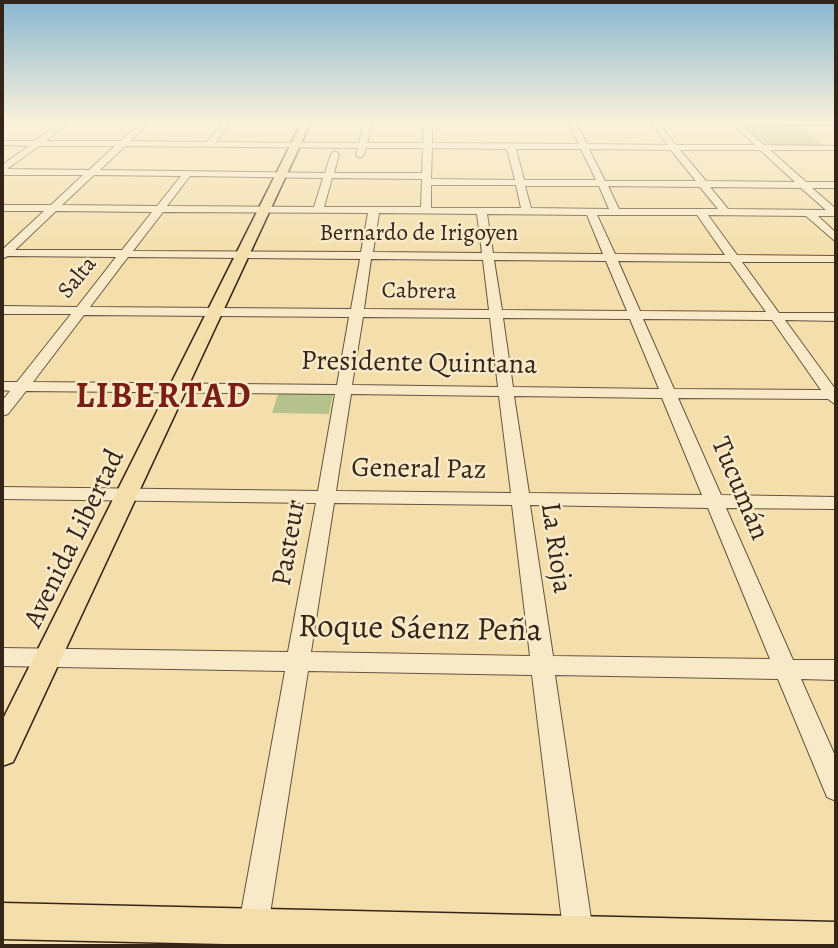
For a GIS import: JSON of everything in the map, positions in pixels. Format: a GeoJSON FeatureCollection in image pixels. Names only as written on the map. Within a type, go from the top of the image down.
{"type":"FeatureCollection","features":[{"type":"Feature","properties":{"kind":"main road","name":"Avenida Libertad"},"geometry":{"type":"LineString","coordinates":[[2,752],[287,166]]}},
{"type":"Feature","properties":{"kind":"main road"},"geometry":{"type":"LineString","coordinates":[[2,921],[251,936],[836,940]]}},
{"type":"Feature","properties":{"kind":"street"},"geometry":{"type":"LineString","coordinates":[[3,254],[99,166]]}},
{"type":"Feature","properties":{"kind":"street"},"geometry":{"type":"LineString","coordinates":[[318,210],[331,166]]}},
{"type":"Feature","properties":{"kind":"street"},"geometry":{"type":"LineString","coordinates":[[426,210],[427,166]]}},
{"type":"Feature","properties":{"kind":"street"},"geometry":{"type":"LineString","coordinates":[[516,166],[527,211]]}},
{"type":"Feature","properties":{"kind":"street"},"geometry":{"type":"LineString","coordinates":[[593,166],[616,212]]}},
{"type":"Feature","properties":{"kind":"street"},"geometry":{"type":"LineString","coordinates":[[689,166],[726,213]]}},
{"type":"Feature","properties":{"kind":"street"},"geometry":{"type":"LineString","coordinates":[[783,166],[835,213]]}},
{"type":"Feature","properties":{"kind":"street"},"geometry":{"type":"LineString","coordinates":[[2,170],[328,176],[520,183],[836,185]]}},
{"type":"Feature","properties":{"kind":"street","name":"Salta"},"geometry":{"type":"LineString","coordinates":[[2,411],[188,173]]}},
{"type":"Feature","properties":{"kind":"street"},"geometry":{"type":"LineString","coordinates":[[2,208],[835,213]]}},
{"type":"Feature","properties":{"kind":"street","name":"Pasteur"},"geometry":{"type":"LineString","coordinates":[[251,936],[374,210]]}},
{"type":"Feature","properties":{"kind":"street","name":"La Rioja"},"geometry":{"type":"LineString","coordinates":[[482,211],[579,940]]}},
{"type":"Feature","properties":{"kind":"street","name":"Tucumán"},"geometry":{"type":"LineString","coordinates":[[591,212],[836,788]]}},
{"type":"Feature","properties":{"kind":"street"},"geometry":{"type":"LineString","coordinates":[[700,212],[835,397]]}},
{"type":"Feature","properties":{"kind":"street"},"geometry":{"type":"LineString","coordinates":[[809,213],[836,239]]}},
{"type":"Feature","properties":{"kind":"street","name":"Bernardo de Irigoyen"},"geometry":{"type":"LineString","coordinates":[[3,254],[836,259]]}},
{"type":"Feature","properties":{"kind":"street","name":"Cabrera"},"geometry":{"type":"LineString","coordinates":[[2,310],[836,317]]}},
{"type":"Feature","properties":{"kind":"street","name":"Presidente Quintana"},"geometry":{"type":"LineString","coordinates":[[2,386],[835,397]]}},
{"type":"Feature","properties":{"kind":"street","name":"General Paz"},"geometry":{"type":"LineString","coordinates":[[2,493],[836,503]]}},
{"type":"Feature","properties":{"kind":"street","name":"Roque Sáenz Peña"},"geometry":{"type":"LineString","coordinates":[[2,657],[836,670]]}},
{"type":"Feature","properties":{"kind":"green space"},"geometry":{"type":"Polygon","coordinates":[[[278,394],[333,394],[329,414],[272,413],[278,394]]]}},
{"type":"Feature","properties":{"kind":"district","name":"LIBERTAD"},"geometry":{"type":"Point","coordinates":[164,398]}}]}
